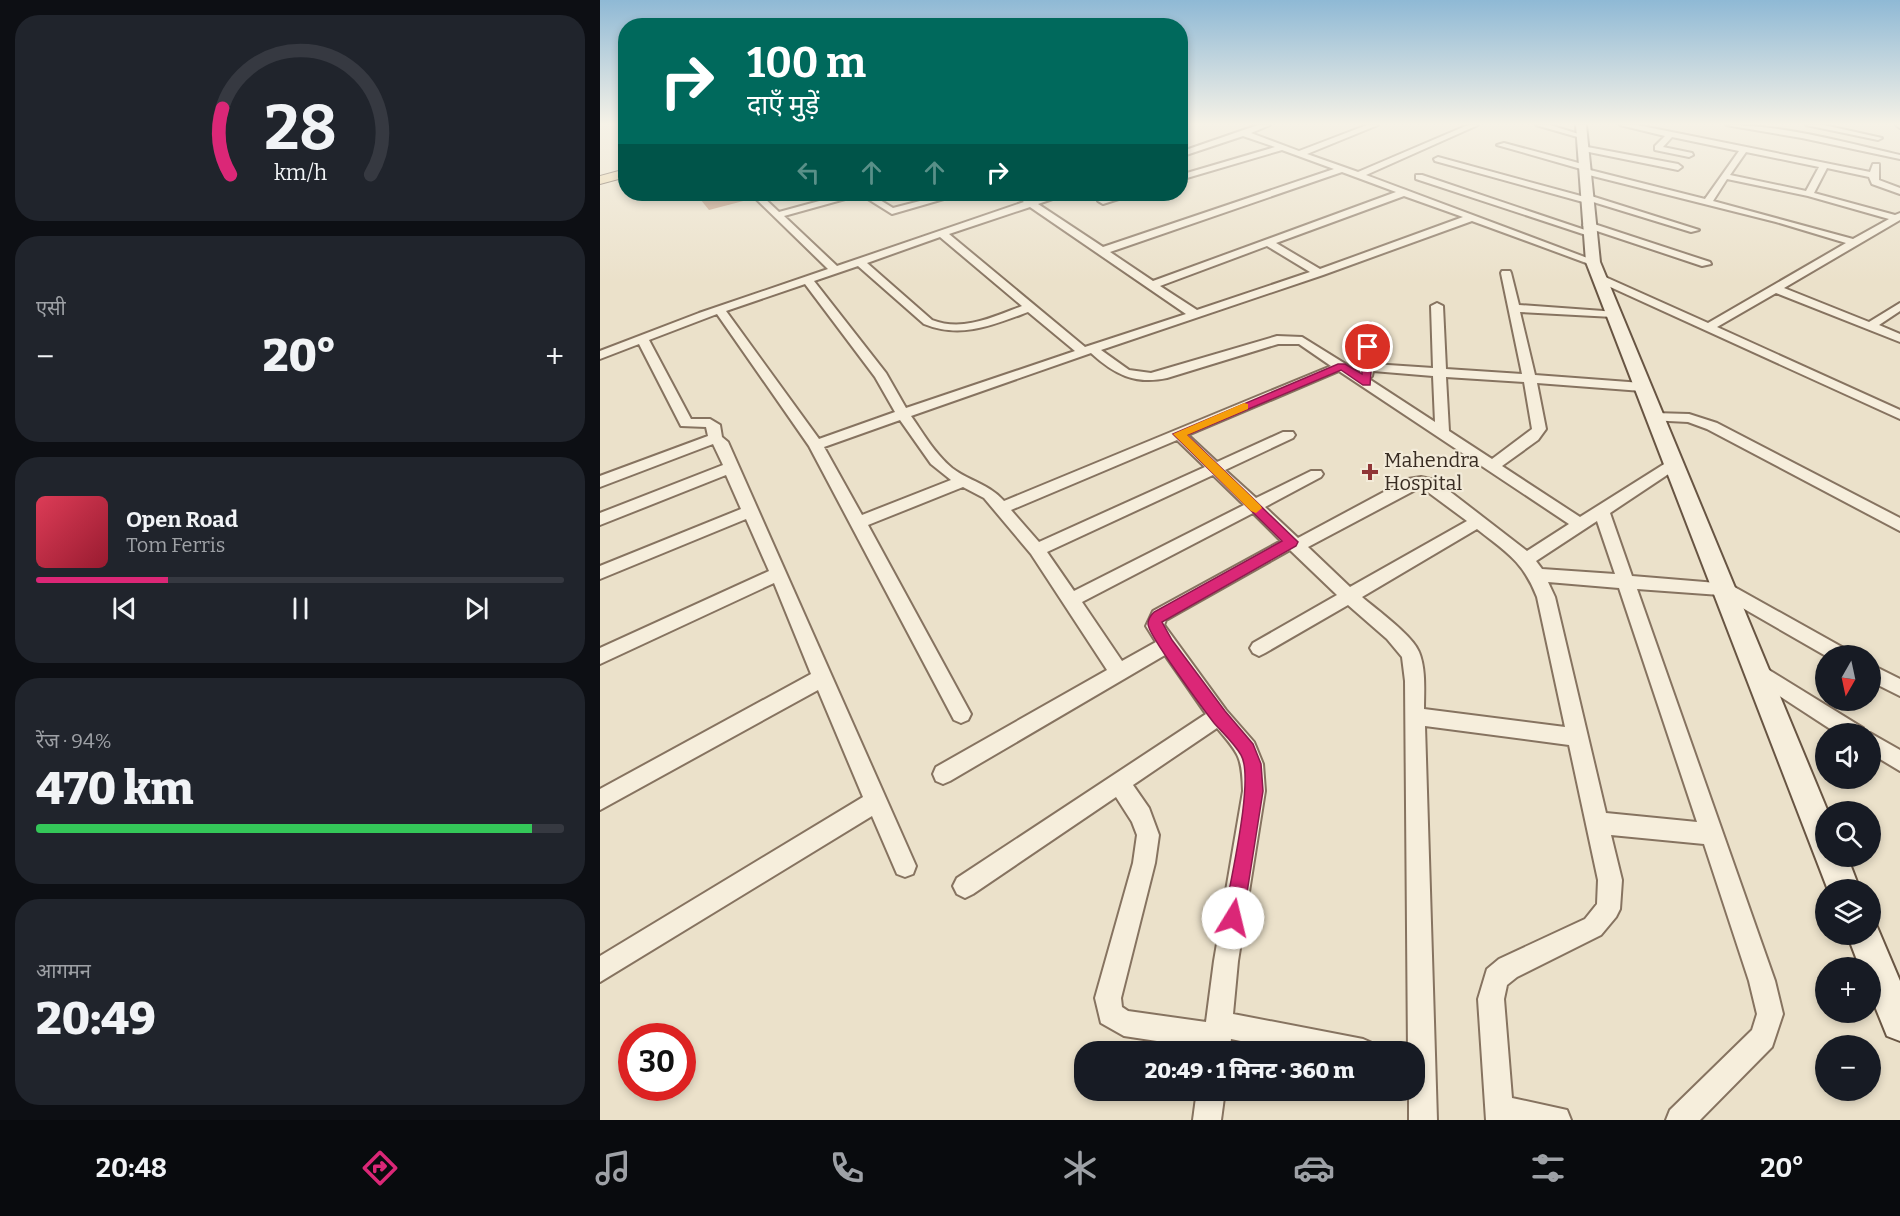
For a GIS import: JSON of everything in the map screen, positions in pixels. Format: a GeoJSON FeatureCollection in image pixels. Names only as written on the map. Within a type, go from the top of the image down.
{"type":"FeatureCollection","features":[{"type":"Feature","properties":{"kind":"street"},"geometry":{"type":"LineString","coordinates":[[1102,251],[1319,177]]}},
{"type":"Feature","properties":{"kind":"street"},"geometry":{"type":"LineString","coordinates":[[1360,177],[1473,217],[1596,270],[1708,328],[1900,415]]}},
{"type":"Feature","properties":{"kind":"street"},"geometry":{"type":"LineString","coordinates":[[1420,177],[1706,264]]}},
{"type":"Feature","properties":{"kind":"street"},"geometry":{"type":"LineString","coordinates":[[1506,177],[1695,230]]}},
{"type":"Feature","properties":{"kind":"street"},"geometry":{"type":"LineString","coordinates":[[1584,177],[1596,270],[1815,817]]}},
{"type":"Feature","properties":{"kind":"street"},"geometry":{"type":"LineString","coordinates":[[1649,177],[1707,202],[1855,243]]}},
{"type":"Feature","properties":{"kind":"street"},"geometry":{"type":"LineString","coordinates":[[1707,202],[1724,177]]}},
{"type":"Feature","properties":{"kind":"street"},"geometry":{"type":"LineString","coordinates":[[1731,177],[1809,194],[1898,218]]}},
{"type":"Feature","properties":{"kind":"street"},"geometry":{"type":"LineString","coordinates":[[1809,194],[1818,177]]}},
{"type":"Feature","properties":{"kind":"street"},"geometry":{"type":"LineString","coordinates":[[1874,177],[1875,182],[1900,191]]}},
{"type":"Feature","properties":{"kind":"street"},"geometry":{"type":"LineString","coordinates":[[1152,285],[1403,193]]}},
{"type":"Feature","properties":{"kind":"street"},"geometry":{"type":"LineString","coordinates":[[762,201],[835,270]]}},
{"type":"Feature","properties":{"kind":"street"},"geometry":{"type":"LineString","coordinates":[[777,215],[828,201]]}},
{"type":"Feature","properties":{"kind":"street"},"geometry":{"type":"LineString","coordinates":[[876,201],[892,211],[930,201]]}},
{"type":"Feature","properties":{"kind":"street"},"geometry":{"type":"LineString","coordinates":[[600,355],[720,310],[1034,201]]}},
{"type":"Feature","properties":{"kind":"street"},"geometry":{"type":"LineString","coordinates":[[1030,202],[1196,315]]}},
{"type":"Feature","properties":{"kind":"street"},"geometry":{"type":"LineString","coordinates":[[816,445],[1319,273],[1473,217]]}},
{"type":"Feature","properties":{"kind":"street"},"geometry":{"type":"LineString","coordinates":[[1708,328],[1898,218]]}},
{"type":"Feature","properties":{"kind":"street"},"geometry":{"type":"LineString","coordinates":[[941,233],[1030,307],[1119,372],[1131,377],[1147,378],[1277,340],[1302,341],[1580,524]]}},
{"type":"Feature","properties":{"kind":"street"},"geometry":{"type":"LineString","coordinates":[[1267,242],[1319,273]]}},
{"type":"Feature","properties":{"kind":"street"},"geometry":{"type":"LineString","coordinates":[[860,262],[928,322],[938,327],[967,327],[1030,307]]}},
{"type":"Feature","properties":{"kind":"street"},"geometry":{"type":"LineString","coordinates":[[1492,466],[1533,437],[1539,429],[1539,419],[1506,273]]}},
{"type":"Feature","properties":{"kind":"street"},"geometry":{"type":"LineString","coordinates":[[808,280],[881,376],[903,415],[936,461],[949,473],[989,494],[1036,550],[1119,672]]}},
{"type":"Feature","properties":{"kind":"street"},"geometry":{"type":"LineString","coordinates":[[1775,289],[1900,338]]}},
{"type":"Feature","properties":{"kind":"street"},"geometry":{"type":"LineString","coordinates":[[1437,306],[1442,433]]}},
{"type":"Feature","properties":{"kind":"street"},"geometry":{"type":"LineString","coordinates":[[1870,326],[1900,306]]}},
{"type":"Feature","properties":{"kind":"street"},"geometry":{"type":"LineString","coordinates":[[1514,308],[1613,314]]}},
{"type":"Feature","properties":{"kind":"street"},"geometry":{"type":"LineString","coordinates":[[720,310],[816,445],[961,714]]}},
{"type":"Feature","properties":{"kind":"street"},"geometry":{"type":"LineString","coordinates":[[1367,382],[1370,327]]}},
{"type":"Feature","properties":{"kind":"street"},"geometry":{"type":"LineString","coordinates":[[643,340],[686,423],[710,423],[713,425],[715,439]]}},
{"type":"Feature","properties":{"kind":"street"},"geometry":{"type":"LineString","coordinates":[[1001,508],[1341,366]]}},
{"type":"Feature","properties":{"kind":"street"},"geometry":{"type":"LineString","coordinates":[[1366,368],[1642,387]]}},
{"type":"Feature","properties":{"kind":"street"},"geometry":{"type":"LineString","coordinates":[[1654,417],[1689,418],[1712,426],[1900,525]]}},
{"type":"Feature","properties":{"kind":"street"},"geometry":{"type":"LineString","coordinates":[[1179,434],[1348,596],[1393,634],[1411,654],[1414,681],[1418,1041]]}},
{"type":"Feature","properties":{"kind":"street"},"geometry":{"type":"LineString","coordinates":[[1036,550],[1288,435]]}},
{"type":"Feature","properties":{"kind":"street"},"geometry":{"type":"LineString","coordinates":[[600,482],[704,441],[715,439],[721,442],[730,468],[752,511],[904,866]]}},
{"type":"Feature","properties":{"kind":"street"},"geometry":{"type":"LineString","coordinates":[[1531,567],[1580,524],[1674,464]]}},
{"type":"Feature","properties":{"kind":"street"},"geometry":{"type":"LineString","coordinates":[[600,519],[730,468]]}},
{"type":"Feature","properties":{"kind":"street"},"geometry":{"type":"LineString","coordinates":[[1071,600],[1316,474]]}},
{"type":"Feature","properties":{"kind":"street"},"geometry":{"type":"LineString","coordinates":[[858,523],[964,482]]}},
{"type":"Feature","properties":{"kind":"street"},"geometry":{"type":"LineString","coordinates":[[1217,1037],[1226,961],[1254,791],[1253,764],[1247,749],[1219,716],[1155,626],[1159,616],[1294,544],[1413,483],[1430,484],[1531,567],[1546,597],[1610,880],[1608,909],[1593,927],[1508,969],[1496,978],[1491,999],[1500,1115],[1557,1120]]}},
{"type":"Feature","properties":{"kind":"street"},"geometry":{"type":"LineString","coordinates":[[1601,510],[1762,981],[1770,1014],[1763,1038],[1680,1120]]}},
{"type":"Feature","properties":{"kind":"street"},"geometry":{"type":"LineString","coordinates":[[600,573],[752,511]]}},
{"type":"Feature","properties":{"kind":"street"},"geometry":{"type":"LineString","coordinates":[[1259,648],[1477,522]]}},
{"type":"Feature","properties":{"kind":"street"},"geometry":{"type":"LineString","coordinates":[[1531,567],[1624,581],[1723,589],[1822,645]]}},
{"type":"Feature","properties":{"kind":"street"},"geometry":{"type":"LineString","coordinates":[[600,656],[778,574]]}},
{"type":"Feature","properties":{"kind":"street"},"geometry":{"type":"LineString","coordinates":[[943,774],[1167,645]]}},
{"type":"Feature","properties":{"kind":"street"},"geometry":{"type":"LineString","coordinates":[[1755,669],[1839,723]]}},
{"type":"Feature","properties":{"kind":"street"},"geometry":{"type":"LineString","coordinates":[[600,800],[822,678]]}},
{"type":"Feature","properties":{"kind":"street"},"geometry":{"type":"LineString","coordinates":[[1881,678],[1900,688]]}},
{"type":"Feature","properties":{"kind":"street"},"geometry":{"type":"LineString","coordinates":[[964,886],[1219,716]]}},
{"type":"Feature","properties":{"kind":"street"},"geometry":{"type":"LineString","coordinates":[[1413,716],[1576,737]]}},
{"type":"Feature","properties":{"kind":"street"},"geometry":{"type":"LineString","coordinates":[[1881,749],[1900,761]]}},
{"type":"Feature","properties":{"kind":"street"},"geometry":{"type":"LineString","coordinates":[[1119,783],[1141,816],[1148,835],[1144,863],[1108,998],[1110,1014],[1124,1023],[1256,1041]]}},
{"type":"Feature","properties":{"kind":"street"},"geometry":{"type":"LineString","coordinates":[[600,970],[876,801]]}},
{"type":"Feature","properties":{"kind":"street"},"geometry":{"type":"LineString","coordinates":[[1597,823],[1710,834]]}},
{"type":"Feature","properties":{"kind":"street"},"geometry":{"type":"LineString","coordinates":[[1868,945],[1900,1023]]}},
{"type":"Feature","properties":{"kind":"street"},"geometry":{"type":"LineString","coordinates":[[1207,1120],[1210,1101]]}},
{"type":"Feature","properties":{"kind":"street"},"geometry":{"type":"LineString","coordinates":[[1421,1101],[1423,1120]]}},
{"type":"Feature","properties":{"kind":"building"},"geometry":{"type":"Polygon","coordinates":[[[702,201],[743,201],[709,210],[702,201]]]}},
{"type":"Feature","properties":{"kind":"slow traffic"},"geometry":{"type":"LineString","coordinates":[[1244,406],[1179,434],[1256,508]]}},
{"type":"Feature","properties":{"kind":"place","name":"Mahendra Hospital"},"geometry":{"type":"Point","coordinates":[1370,472]}},
{"type":"Feature","properties":{"kind":"route"},"geometry":{"type":"LineString","coordinates":[[1233,918],[1254,791],[1253,764],[1247,749],[1219,716],[1167,645],[1155,626],[1155,620],[1292,542],[1179,434],[1341,366],[1367,382],[1368,347]]}}]}
